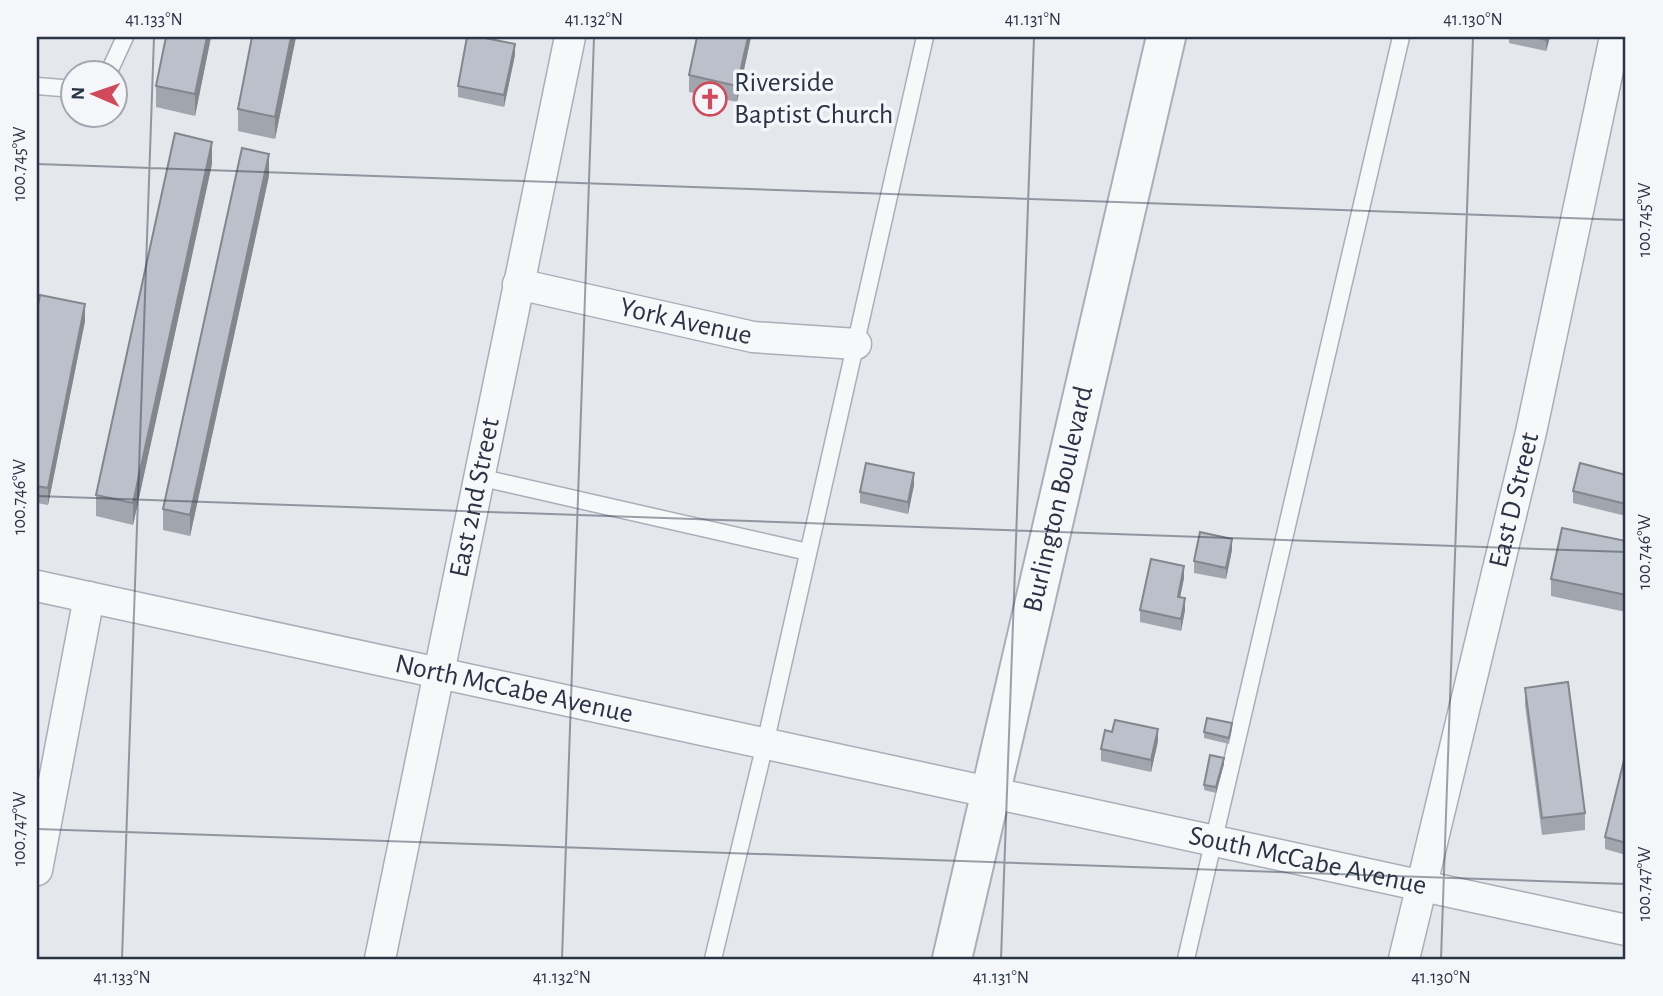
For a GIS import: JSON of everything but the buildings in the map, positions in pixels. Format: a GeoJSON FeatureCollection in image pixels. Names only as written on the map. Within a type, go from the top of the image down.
{"type":"FeatureCollection","features":[{"type":"Feature","properties":{"kind":"street","name":"East 2nd Street"},"geometry":{"type":"LineString","coordinates":[[380,959],[570,37]]}},
{"type":"Feature","properties":{"kind":"street","name":"Burlington Boulevard"},"geometry":{"type":"LineString","coordinates":[[952,959],[1166,37]]}},
{"type":"Feature","properties":{"kind":"street","name":"East D Street"},"geometry":{"type":"LineString","coordinates":[[1404,959],[1531,432],[1615,37]]}},
{"type":"Feature","properties":{"kind":"street","name":"York Avenue"},"geometry":{"type":"LineString","coordinates":[[518,284],[753,337],[856,344]]}},
{"type":"Feature","properties":{"kind":"street","name":"North McCabe Avenue"},"geometry":{"type":"LineString","coordinates":[[37,586],[990,793]]}},
{"type":"Feature","properties":{"kind":"street"},"geometry":{"type":"LineString","coordinates":[[37,870],[89,597]]}},
{"type":"Feature","properties":{"kind":"street","name":"South McCabe Avenue"},"geometry":{"type":"LineString","coordinates":[[990,793],[1626,930]]}},
{"type":"Feature","properties":{"kind":"lane"},"geometry":{"type":"LineString","coordinates":[[114,60],[125,37]]}},
{"type":"Feature","properties":{"kind":"lane"},"geometry":{"type":"LineString","coordinates":[[713,959],[765,744],[925,37]]}},
{"type":"Feature","properties":{"kind":"lane"},"geometry":{"type":"LineString","coordinates":[[1186,959],[1401,37]]}},
{"type":"Feature","properties":{"kind":"lane"},"geometry":{"type":"LineString","coordinates":[[37,86],[60,88]]}},
{"type":"Feature","properties":{"kind":"lane"},"geometry":{"type":"LineString","coordinates":[[478,477],[808,552]]}},
{"type":"Feature","properties":{"kind":"place","name":"Riverside Baptist Church"},"geometry":{"type":"Point","coordinates":[710,99]}}]}
